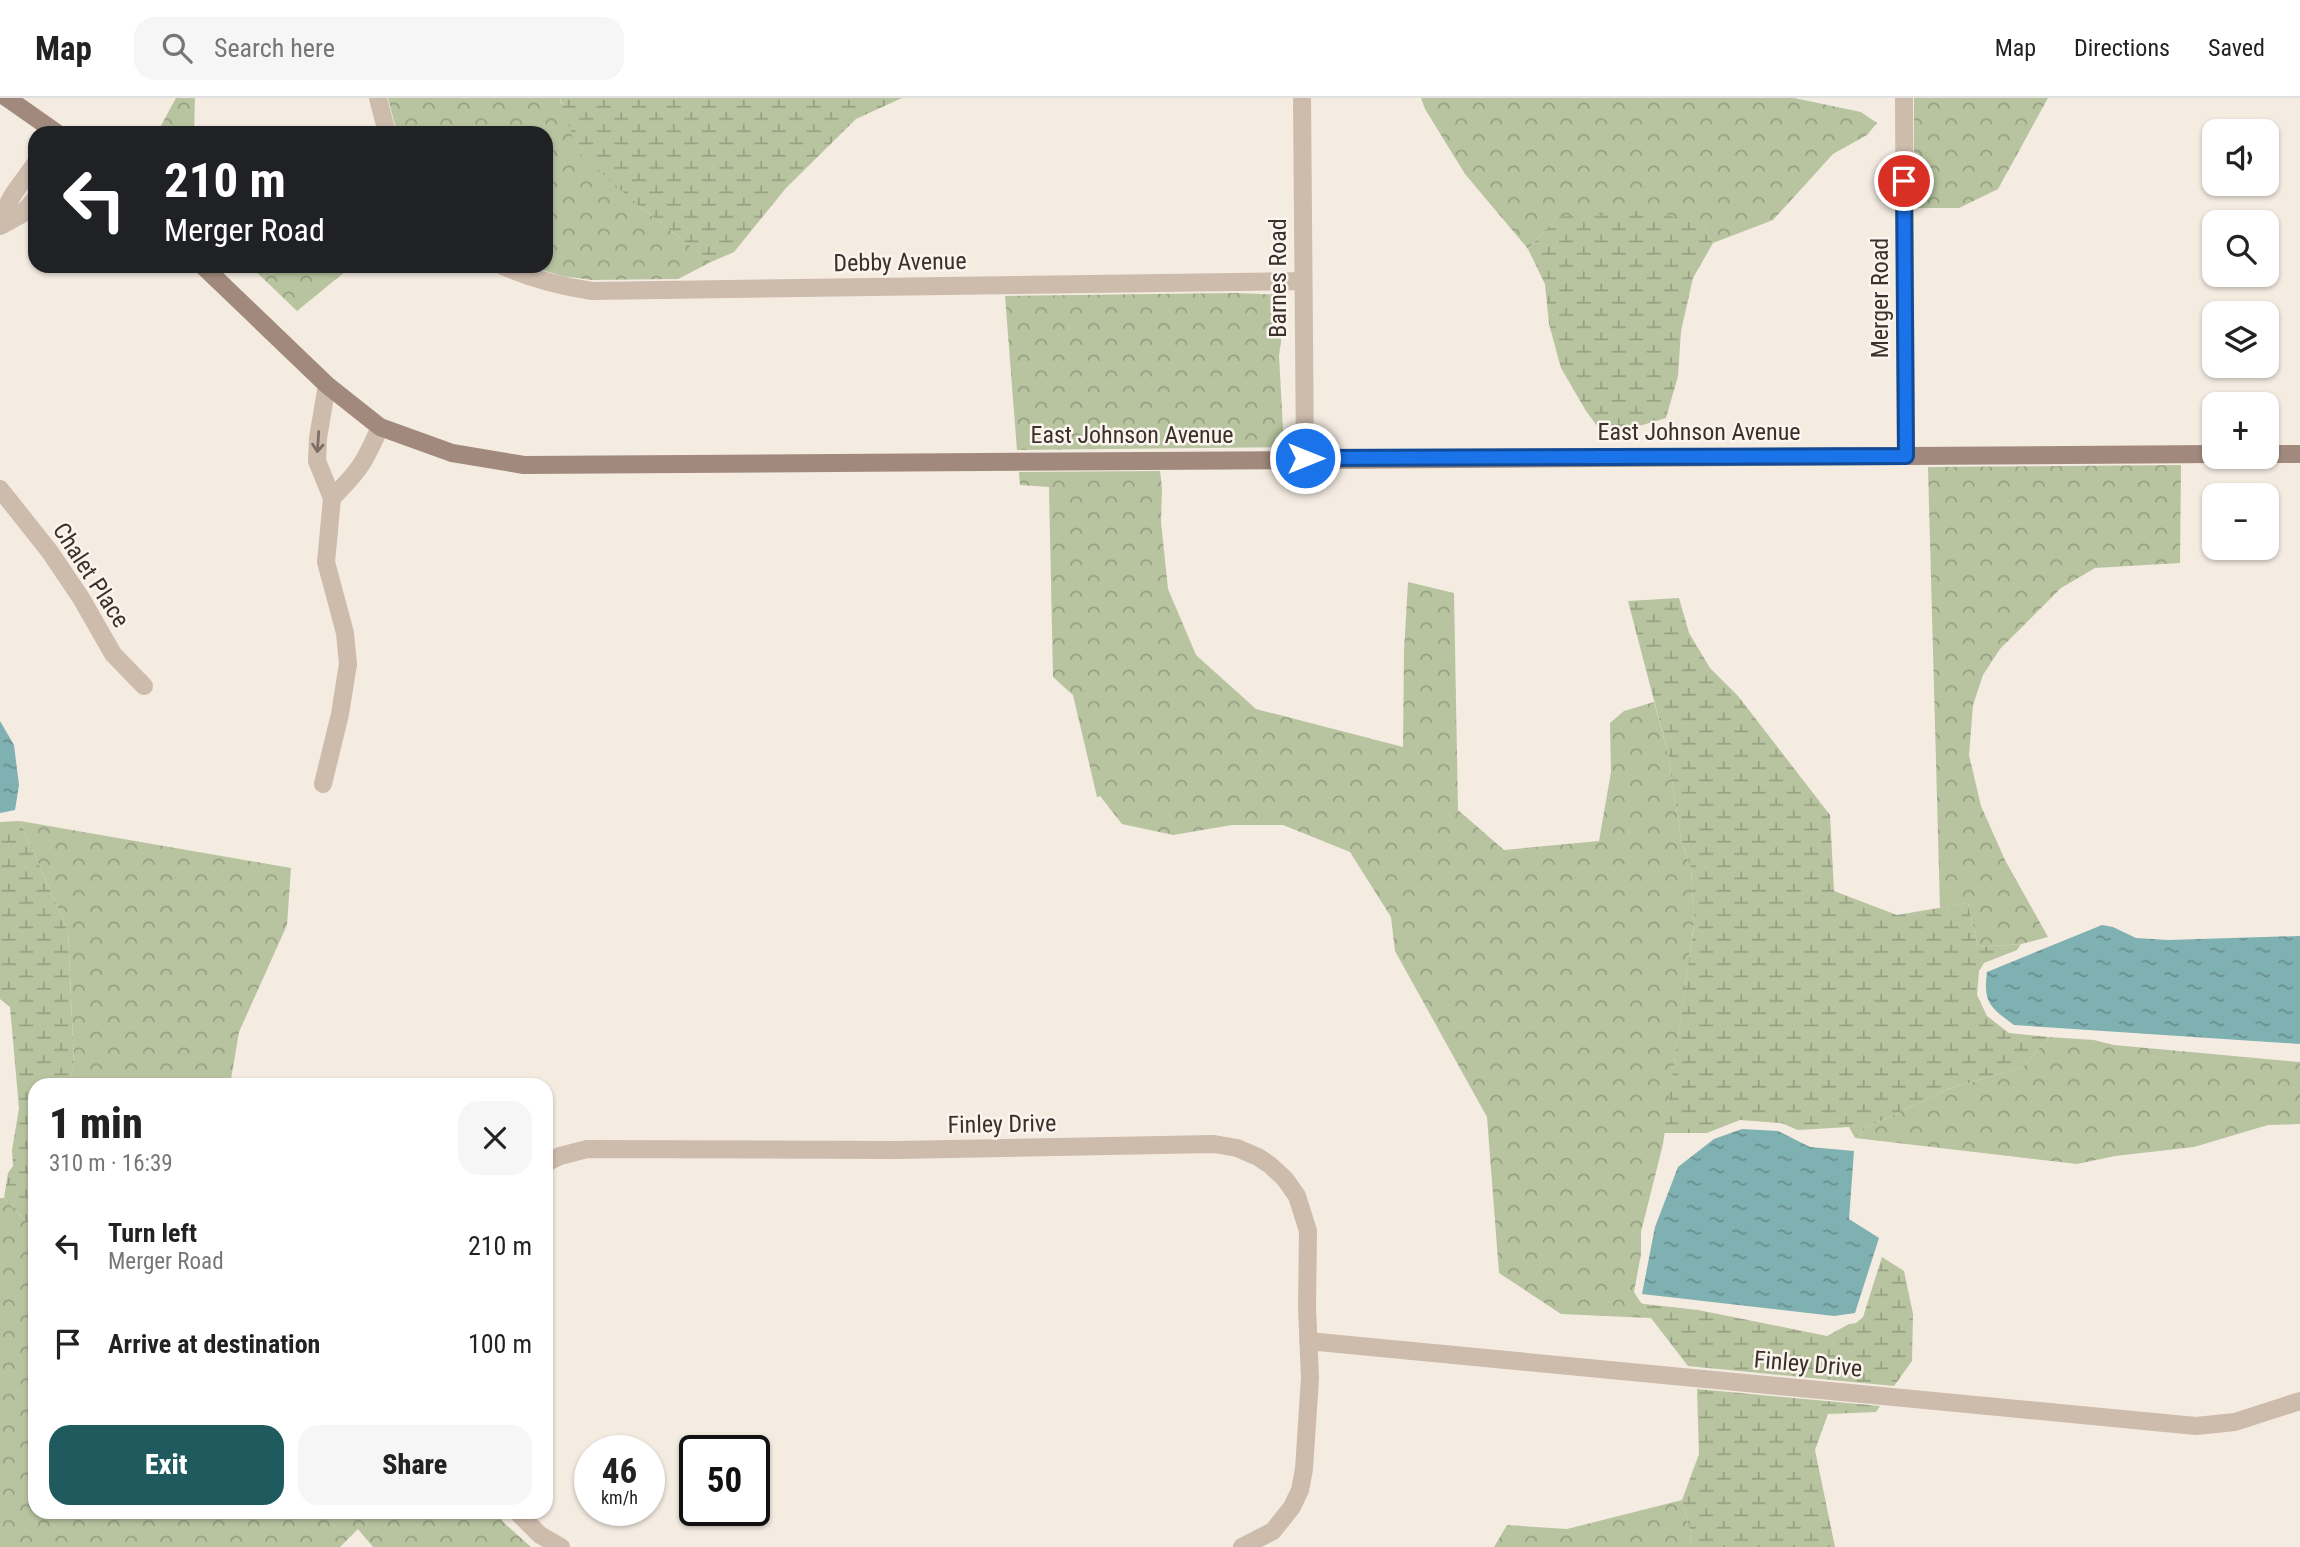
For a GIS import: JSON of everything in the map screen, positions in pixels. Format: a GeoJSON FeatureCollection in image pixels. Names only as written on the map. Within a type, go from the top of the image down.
{"type":"FeatureCollection","features":[{"type":"Feature","properties":{"kind":"main road"},"geometry":{"type":"LineString","coordinates":[[7,98],[47,126]]}},
{"type":"Feature","properties":{"kind":"main road","name":"East Johnson Avenue"},"geometry":{"type":"LineString","coordinates":[[210,273],[327,385],[380,427],[452,453],[524,465],[2202,454]]}},
{"type":"Feature","properties":{"kind":"main road"},"geometry":{"type":"LineString","coordinates":[[2279,454],[2300,454]]}},
{"type":"Feature","properties":{"kind":"street"},"geometry":{"type":"LineString","coordinates":[[378,98],[385,126]]}},
{"type":"Feature","properties":{"kind":"street","name":"Barnes Road"},"geometry":{"type":"LineString","coordinates":[[1302,98],[1305,458]]}},
{"type":"Feature","properties":{"kind":"street","name":"Merger Road"},"geometry":{"type":"LineString","coordinates":[[1903,98],[1906,456]]}},
{"type":"Feature","properties":{"kind":"street"},"geometry":{"type":"LineString","coordinates":[[0,218],[28,174]]}},
{"type":"Feature","properties":{"kind":"street"},"geometry":{"type":"LineString","coordinates":[[0,226],[22,214],[28,207]]}},
{"type":"Feature","properties":{"kind":"street","name":"Debby Avenue"},"geometry":{"type":"LineString","coordinates":[[518,273],[560,286],[592,291],[1302,281]]}},
{"type":"Feature","properties":{"kind":"street"},"geometry":{"type":"LineString","coordinates":[[323,784],[340,715],[348,664],[345,633],[326,562],[332,498],[317,461],[327,385]]}},
{"type":"Feature","properties":{"kind":"street"},"geometry":{"type":"LineString","coordinates":[[332,498],[366,460],[380,427]]}},
{"type":"Feature","properties":{"kind":"street","name":"Chalet Place"},"geometry":{"type":"LineString","coordinates":[[0,489],[58,563],[113,654],[144,686]]}},
{"type":"Feature","properties":{"kind":"street","name":"Finley Drive"},"geometry":{"type":"LineString","coordinates":[[553,1160],[587,1149],[897,1150],[1214,1144],[1237,1148],[1258,1157],[1285,1179],[1303,1210],[1308,1231],[1310,1378],[1304,1469],[1300,1490],[1292,1507],[1273,1531],[1242,1547]]}},
{"type":"Feature","properties":{"kind":"street","name":"Finley Drive"},"geometry":{"type":"LineString","coordinates":[[1308,1341],[2196,1426],[2235,1422],[2300,1401]]}},
{"type":"Feature","properties":{"kind":"street"},"geometry":{"type":"LineString","coordinates":[[524,1519],[540,1535],[561,1547]]}},
{"type":"Feature","properties":{"kind":"green space"},"geometry":{"type":"Polygon","coordinates":[[[176,98],[195,98],[194,126],[161,126],[176,98]]]}},
{"type":"Feature","properties":{"kind":"green space"},"geometry":{"type":"Polygon","coordinates":[[[388,98],[560,98],[561,103],[639,206],[711,262],[678,279],[592,280],[552,273],[553,126],[395,126],[388,98]]]}},
{"type":"Feature","properties":{"kind":"green space"},"geometry":{"type":"Polygon","coordinates":[[[560,98],[902,98],[856,119],[786,188],[734,252],[711,262],[639,206],[577,151],[560,98]]]}},
{"type":"Feature","properties":{"kind":"green space"},"geometry":{"type":"Polygon","coordinates":[[[1421,98],[1794,98],[1861,112],[1877,123],[1867,135],[1833,154],[1773,220],[1713,243],[1703,226],[1558,217],[1528,249],[1465,174],[1421,98]]]}},
{"type":"Feature","properties":{"kind":"green space"},"geometry":{"type":"Polygon","coordinates":[[[1914,98],[2048,98],[1998,189],[1959,208],[1914,208],[1914,98]]]}},
{"type":"Feature","properties":{"kind":"green space"},"geometry":{"type":"Polygon","coordinates":[[[1650,210],[1703,226],[1713,243],[1693,278],[1681,331],[1678,376],[1666,418],[1619,432],[1598,427],[1561,368],[1549,324],[1545,284],[1528,249],[1558,217],[1650,210]]]}},
{"type":"Feature","properties":{"kind":"green space"},"geometry":{"type":"Polygon","coordinates":[[[257,273],[343,273],[297,311],[257,273]]]}},
{"type":"Feature","properties":{"kind":"green space"},"geometry":{"type":"Polygon","coordinates":[[[1235,293],[1287,295],[1279,356],[1284,447],[1017,450],[1005,296],[1235,293]]]}},
{"type":"Feature","properties":{"kind":"green space"},"geometry":{"type":"Polygon","coordinates":[[[2181,465],[2180,563],[2095,568],[2061,588],[2000,649],[1983,675],[1973,705],[1969,755],[1981,806],[2005,860],[2048,937],[2021,944],[1978,947],[1968,903],[1940,908],[1928,467],[2181,465]]]}},
{"type":"Feature","properties":{"kind":"green space"},"geometry":{"type":"Polygon","coordinates":[[[1160,471],[1161,522],[1168,589],[1196,655],[1256,709],[1403,747],[1408,582],[1454,593],[1458,810],[1504,850],[1599,841],[1611,772],[1610,723],[1624,711],[1654,702],[1668,754],[1681,839],[1691,869],[1694,923],[1663,1144],[1641,1232],[1641,1254],[1634,1292],[1651,1318],[1561,1314],[1499,1273],[1487,1117],[1395,951],[1391,917],[1350,852],[1283,825],[1232,825],[1173,835],[1122,824],[1100,796],[1097,797],[1073,695],[1053,677],[1049,487],[1020,485],[1019,472],[1160,471]]]}},
{"type":"Feature","properties":{"kind":"green space"},"geometry":{"type":"Polygon","coordinates":[[[1679,598],[1689,633],[1710,668],[1738,696],[1830,815],[1834,891],[1897,915],[1968,903],[1978,947],[2021,944],[2017,950],[1984,963],[1979,971],[1977,995],[1987,1016],[2009,1033],[2049,1037],[2023,1067],[1948,1089],[1866,1128],[1855,1138],[1849,1127],[1798,1130],[1781,1123],[1740,1120],[1707,1133],[1664,1133],[1694,924],[1691,869],[1681,839],[1668,754],[1628,601],[1679,598]]]}},
{"type":"Feature","properties":{"kind":"green space"},"geometry":{"type":"Polygon","coordinates":[[[20,821],[291,868],[287,925],[239,1032],[231,1078],[71,1078],[74,1064],[68,931],[20,821]]]}},
{"type":"Feature","properties":{"kind":"green space"},"geometry":{"type":"Polygon","coordinates":[[[20,821],[68,931],[74,1065],[71,1078],[28,1078],[28,1224],[4,1198],[8,1173],[13,1166],[12,1150],[19,1108],[10,1007],[0,999],[0,822],[20,821]]]}},
{"type":"Feature","properties":{"kind":"green space"},"geometry":{"type":"Polygon","coordinates":[[[2049,1037],[2300,1062],[2300,1124],[2268,1125],[2194,1147],[2115,1156],[2077,1164],[1855,1138],[1866,1128],[1948,1089],[2023,1067],[2049,1037]]]}},
{"type":"Feature","properties":{"kind":"green space"},"geometry":{"type":"Polygon","coordinates":[[[0,1198],[4,1198],[28,1224],[28,1519],[502,1519],[531,1547],[373,1547],[358,1529],[340,1547],[0,1547],[0,1198]]]}},
{"type":"Feature","properties":{"kind":"green space"},"geometry":{"type":"Polygon","coordinates":[[[1882,1257],[1904,1271],[1913,1314],[1912,1361],[1894,1386],[1688,1366],[1651,1318],[1644,1304],[1698,1310],[1827,1336],[1863,1317],[1882,1257]]]}},
{"type":"Feature","properties":{"kind":"green space"},"geometry":{"type":"Polygon","coordinates":[[[1697,1389],[1880,1406],[1876,1412],[1828,1414],[1815,1450],[1835,1547],[1689,1547],[1692,1537],[1682,1500],[1699,1454],[1697,1389]]]}},
{"type":"Feature","properties":{"kind":"green space"},"geometry":{"type":"Polygon","coordinates":[[[1682,1500],[1692,1537],[1689,1547],[1494,1547],[1507,1525],[1567,1529],[1682,1500]]]}},
{"type":"Feature","properties":{"kind":"water"},"geometry":{"type":"Polygon","coordinates":[[[0,721],[14,745],[19,785],[15,810],[0,813],[0,721]]]}},
{"type":"Feature","properties":{"kind":"water"},"geometry":{"type":"Polygon","coordinates":[[[2102,925],[2136,938],[2168,940],[2300,936],[2300,1044],[2014,1025],[1990,1003],[1986,991],[1987,972],[2102,925]]]}},
{"type":"Feature","properties":{"kind":"water"},"geometry":{"type":"Polygon","coordinates":[[[1742,1129],[1778,1131],[1810,1147],[1854,1151],[1849,1219],[1879,1238],[1855,1313],[1834,1316],[1642,1294],[1655,1227],[1678,1167],[1714,1139],[1742,1129]]]}},
{"type":"Feature","properties":{"kind":"route"},"geometry":{"type":"LineString","coordinates":[[1305,458],[1906,456],[1904,181]]}}]}
